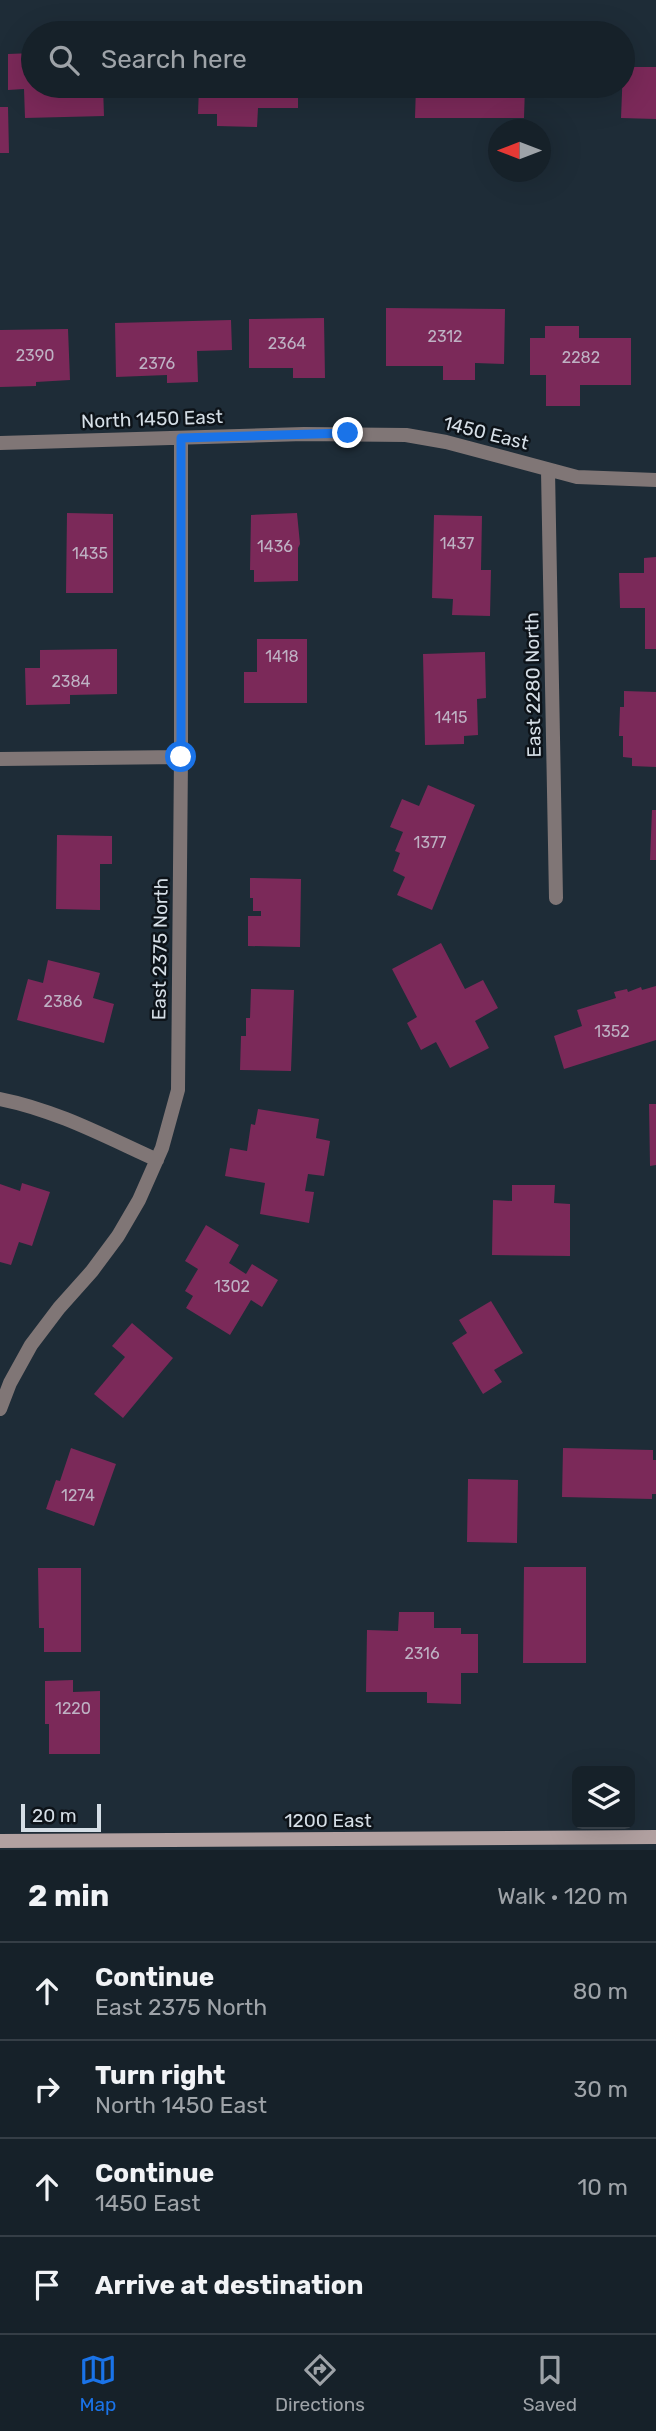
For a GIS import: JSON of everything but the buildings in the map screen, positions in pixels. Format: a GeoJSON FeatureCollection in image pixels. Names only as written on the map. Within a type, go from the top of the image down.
{"type":"FeatureCollection","features":[{"type":"Feature","properties":{"kind":"main road","name":"1200 East"},"geometry":{"type":"LineString","coordinates":[[0,1841],[225,1845],[656,1837]]}},
{"type":"Feature","properties":{"kind":"street","name":"North 1450 East"},"geometry":{"type":"LineString","coordinates":[[0,443],[304,433]]}},
{"type":"Feature","properties":{"kind":"street","name":"1450 East"},"geometry":{"type":"LineString","coordinates":[[304,433],[406,435],[446,442],[577,477],[656,480]]}},
{"type":"Feature","properties":{"kind":"street","name":"East 2375 North"},"geometry":{"type":"LineString","coordinates":[[0,1409],[10,1383],[31,1345],[92,1271],[118,1236],[139,1200],[162,1148],[178,1090],[181,438]]}},
{"type":"Feature","properties":{"kind":"street","name":"East 2280 North"},"geometry":{"type":"LineString","coordinates":[[548,471],[556,898]]}},
{"type":"Feature","properties":{"kind":"street"},"geometry":{"type":"LineString","coordinates":[[0,759],[181,757]]}},
{"type":"Feature","properties":{"kind":"street"},"geometry":{"type":"LineString","coordinates":[[0,1100],[20,1103],[72,1121],[157,1160]]}},
{"type":"Feature","properties":{"kind":"route"},"geometry":{"type":"LineString","coordinates":[[181,757],[181,438],[348,433]]}}]}
